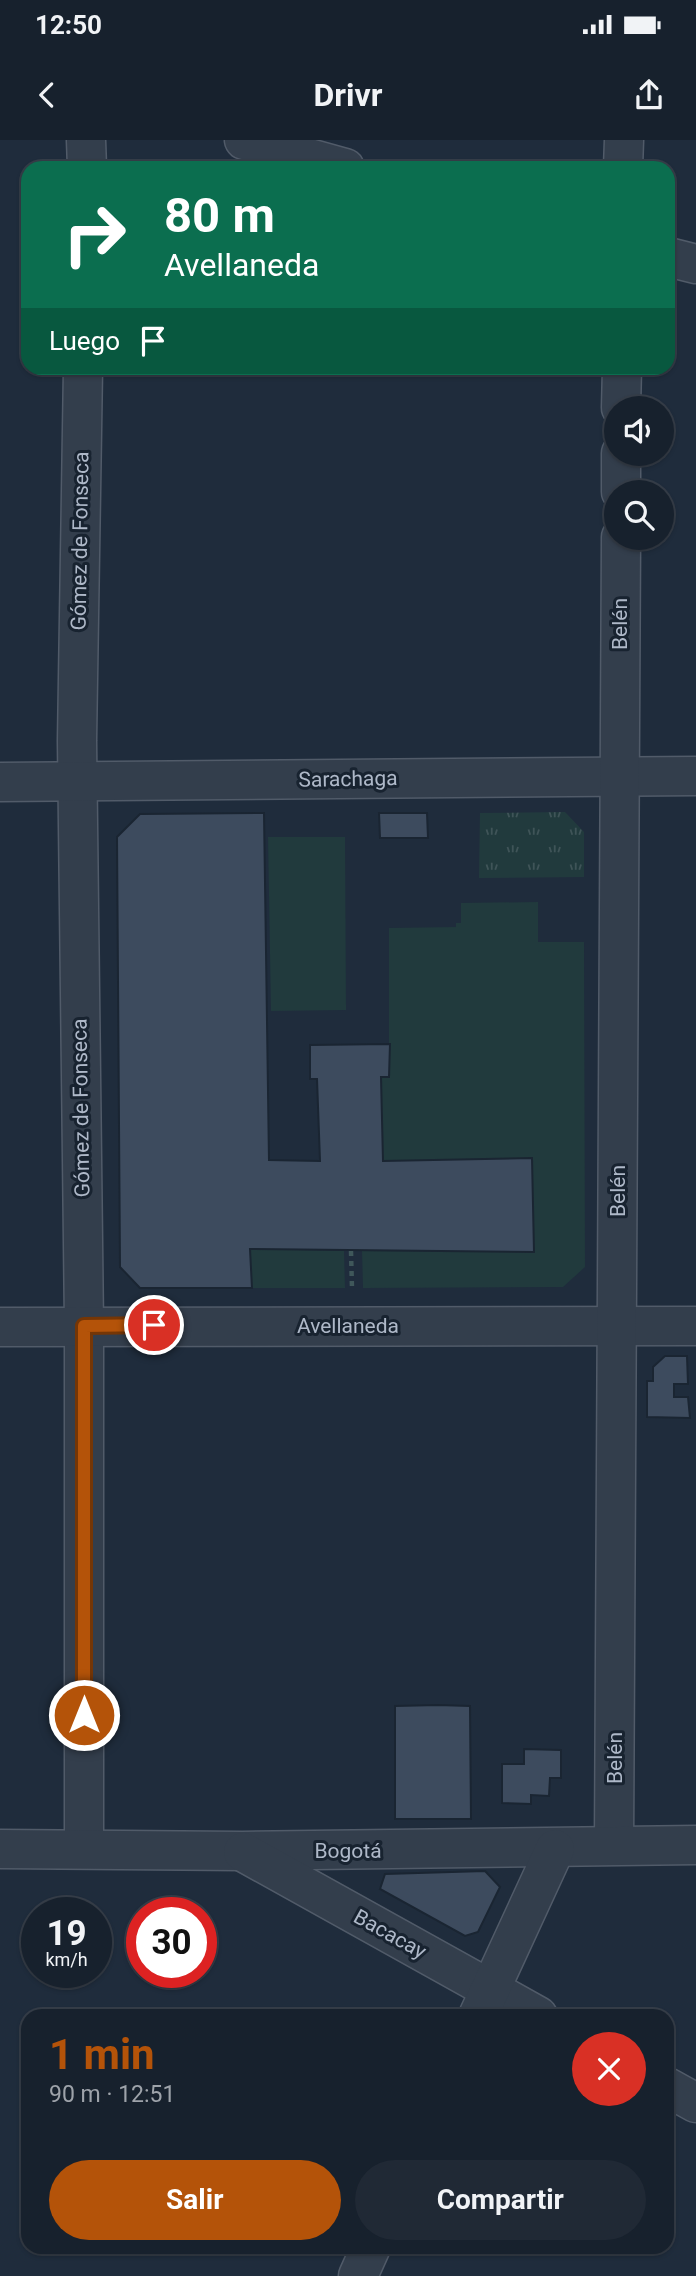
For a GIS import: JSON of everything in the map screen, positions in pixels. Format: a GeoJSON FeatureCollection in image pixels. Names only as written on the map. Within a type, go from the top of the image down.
{"type":"FeatureCollection","features":[{"type":"Feature","properties":{"kind":"street"},"geometry":{"type":"LineString","coordinates":[[86,140],[87,161]]}},
{"type":"Feature","properties":{"kind":"street"},"geometry":{"type":"LineString","coordinates":[[244,140],[320,161]]}},
{"type":"Feature","properties":{"kind":"street"},"geometry":{"type":"LineString","coordinates":[[623,161],[624,140]]}},
{"type":"Feature","properties":{"kind":"street"},"geometry":{"type":"LineString","coordinates":[[675,259],[696,264]]}},
{"type":"Feature","properties":{"kind":"street","name":"Gómez de Fonseca"},"geometry":{"type":"LineString","coordinates":[[83,375],[78,782],[84,1326],[84,1848]]}},
{"type":"Feature","properties":{"kind":"street"},"geometry":{"type":"LineString","coordinates":[[621,396],[622,375]]}},
{"type":"Feature","properties":{"kind":"street","name":"Belén"},"geometry":{"type":"LineString","coordinates":[[614,1845],[621,550]]}},
{"type":"Feature","properties":{"kind":"street","name":"Sarachaga"},"geometry":{"type":"LineString","coordinates":[[0,782],[696,776]]}},
{"type":"Feature","properties":{"kind":"street","name":"Avellaneda"},"geometry":{"type":"LineString","coordinates":[[0,1327],[696,1326]]}},
{"type":"Feature","properties":{"kind":"street","name":"Bogotá"},"geometry":{"type":"LineString","coordinates":[[0,1849],[242,1851],[555,1849],[614,1845],[696,1845]]}},
{"type":"Feature","properties":{"kind":"street"},"geometry":{"type":"LineString","coordinates":[[484,2003],[555,1849]]}},
{"type":"Feature","properties":{"kind":"street","name":"Bacacay"},"geometry":{"type":"LineString","coordinates":[[242,1851],[484,2003],[509,2009]]}},
{"type":"Feature","properties":{"kind":"street"},"geometry":{"type":"LineString","coordinates":[[674,2091],[696,2103]]}},
{"type":"Feature","properties":{"kind":"street"},"geometry":{"type":"LineString","coordinates":[[358,2276],[368,2254]]}},
{"type":"Feature","properties":{"kind":"path"},"geometry":{"type":"LineString","coordinates":[[351,1251],[352,1288]]}},
{"type":"Feature","properties":{"kind":"green space"},"geometry":{"type":"Polygon","coordinates":[[[565,812],[584,832],[584,877],[479,878],[480,813],[565,812]]]}},
{"type":"Feature","properties":{"kind":"green space"},"geometry":{"type":"Polygon","coordinates":[[[268,837],[345,837],[346,1010],[271,1011],[268,837]]]}},
{"type":"Feature","properties":{"kind":"green space"},"geometry":{"type":"Polygon","coordinates":[[[538,902],[538,942],[584,942],[585,1267],[563,1287],[363,1288],[362,1251],[534,1252],[532,1158],[383,1161],[381,1077],[389,1076],[389,928],[456,927],[456,923],[461,923],[461,903],[538,902]]]}},
{"type":"Feature","properties":{"kind":"green space"},"geometry":{"type":"Polygon","coordinates":[[[250,1249],[344,1251],[345,1288],[252,1288],[250,1249]]]}},
{"type":"Feature","properties":{"kind":"building"},"geometry":{"type":"Polygon","coordinates":[[[264,813],[269,1160],[320,1161],[317,1079],[310,1079],[310,1045],[390,1044],[389,1077],[381,1077],[383,1161],[532,1158],[534,1252],[250,1249],[252,1288],[140,1288],[120,1267],[117,837],[140,814],[264,813]]]}},
{"type":"Feature","properties":{"kind":"building"},"geometry":{"type":"Polygon","coordinates":[[[379,813],[427,813],[428,838],[380,838],[379,813]]]}},
{"type":"Feature","properties":{"kind":"building"},"geometry":{"type":"Polygon","coordinates":[[[665,1356],[687,1356],[688,1384],[674,1384],[674,1397],[688,1397],[690,1418],[647,1417],[647,1381],[653,1381],[653,1367],[665,1356]]]}},
{"type":"Feature","properties":{"kind":"building"},"geometry":{"type":"Polygon","coordinates":[[[395,1706],[470,1706],[471,1819],[395,1819],[395,1706]]]}},
{"type":"Feature","properties":{"kind":"building"},"geometry":{"type":"Polygon","coordinates":[[[524,1749],[561,1750],[561,1778],[550,1778],[549,1796],[531,1795],[531,1804],[502,1803],[502,1764],[524,1764],[524,1749]]]}},
{"type":"Feature","properties":{"kind":"building"},"geometry":{"type":"Polygon","coordinates":[[[485,1871],[500,1887],[478,1932],[465,1936],[380,1889],[385,1874],[485,1871]]]}},
{"type":"Feature","properties":{"kind":"route"},"geometry":{"type":"LineString","coordinates":[[84,1715],[84,1326],[154,1325]]}}]}
